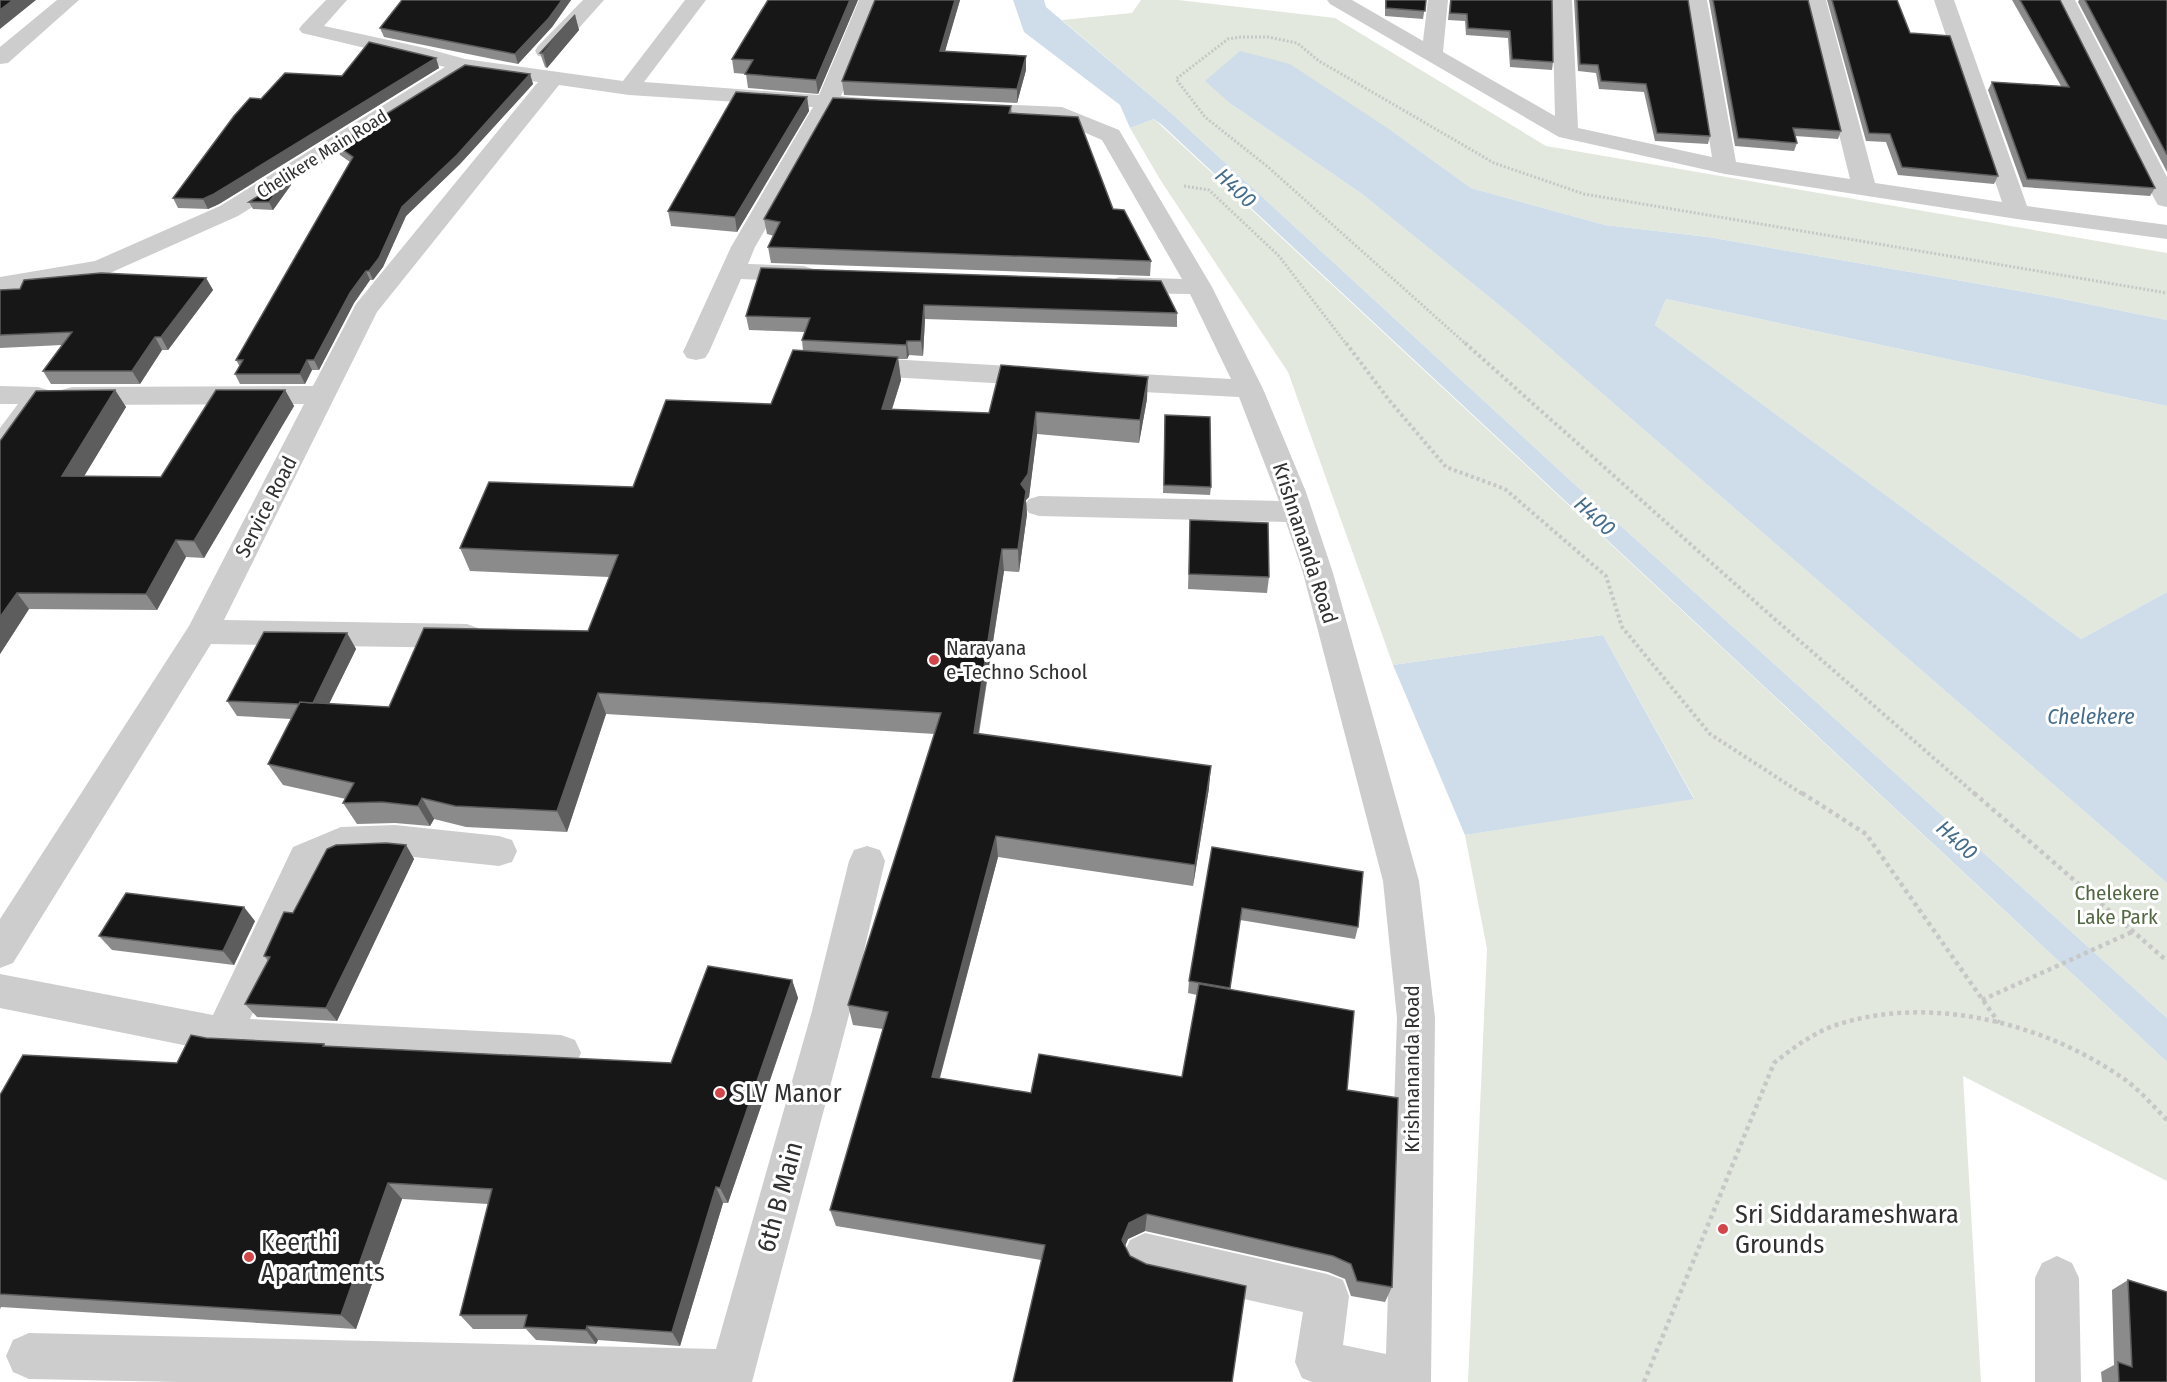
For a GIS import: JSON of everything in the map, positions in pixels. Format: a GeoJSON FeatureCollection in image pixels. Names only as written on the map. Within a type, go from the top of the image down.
{"type":"FeatureCollection","features":[{"type":"Feature","properties":{"kind":"street"},"geometry":{"type":"LineString","coordinates":[[0,58],[69,0]]}},
{"type":"Feature","properties":{"kind":"street"},"geometry":{"type":"LineString","coordinates":[[337,0],[309,29],[425,54],[463,65],[629,88],[898,106]]}},
{"type":"Feature","properties":{"kind":"street"},"geometry":{"type":"LineString","coordinates":[[524,74],[594,0]]}},
{"type":"Feature","properties":{"kind":"street"},"geometry":{"type":"LineString","coordinates":[[629,88],[696,0]]}},
{"type":"Feature","properties":{"kind":"street"},"geometry":{"type":"LineString","coordinates":[[696,351],[743,247],[827,103],[869,0]]}},
{"type":"Feature","properties":{"kind":"street"},"geometry":{"type":"LineString","coordinates":[[1337,0],[1567,132],[1725,167],[2017,212],[2167,232]]}},
{"type":"Feature","properties":{"kind":"street"},"geometry":{"type":"LineString","coordinates":[[1432,54],[1438,0]]}},
{"type":"Feature","properties":{"kind":"street"},"geometry":{"type":"LineString","coordinates":[[1562,0],[1567,132]]}},
{"type":"Feature","properties":{"kind":"street"},"geometry":{"type":"LineString","coordinates":[[1697,0],[1725,167]]}},
{"type":"Feature","properties":{"kind":"street"},"geometry":{"type":"LineString","coordinates":[[1816,0],[1864,188]]}},
{"type":"Feature","properties":{"kind":"street"},"geometry":{"type":"LineString","coordinates":[[1944,0],[2017,212]]}},
{"type":"Feature","properties":{"kind":"street"},"geometry":{"type":"LineString","coordinates":[[2065,0],[2167,200]]}},
{"type":"Feature","properties":{"kind":"street","name":"Chelikere Main Road"},"geometry":{"type":"LineString","coordinates":[[0,285],[101,268],[229,212],[463,65]]}},
{"type":"Feature","properties":{"kind":"street","name":"Service Road"},"geometry":{"type":"LineString","coordinates":[[0,951],[202,632],[365,310],[553,78]]}},
{"type":"Feature","properties":{"kind":"street","name":"Krishnananda Road"},"geometry":{"type":"LineString","coordinates":[[933,108],[1062,114],[1111,135],[1200,287],[1249,389],[1298,512],[1318,573],[1401,881],[1416,1018],[1408,1382]]}},
{"type":"Feature","properties":{"kind":"street"},"geometry":{"type":"LineString","coordinates":[[731,272],[825,275]]}},
{"type":"Feature","properties":{"kind":"street"},"geometry":{"type":"LineString","coordinates":[[1094,284],[1200,287]]}},
{"type":"Feature","properties":{"kind":"street"},"geometry":{"type":"LineString","coordinates":[[831,365],[1249,389]]}},
{"type":"Feature","properties":{"kind":"street"},"geometry":{"type":"LineString","coordinates":[[0,395],[323,395]]}},
{"type":"Feature","properties":{"kind":"street"},"geometry":{"type":"LineString","coordinates":[[0,449],[38,396]]}},
{"type":"Feature","properties":{"kind":"street"},"geometry":{"type":"LineString","coordinates":[[1039,506],[1298,512]]}},
{"type":"Feature","properties":{"kind":"street"},"geometry":{"type":"LineString","coordinates":[[202,632],[494,637]]}},
{"type":"Feature","properties":{"kind":"street"},"geometry":{"type":"LineString","coordinates":[[223,1035],[306,858],[341,842],[395,840],[499,851]]}},
{"type":"Feature","properties":{"kind":"street","name":"6th B Main"},"geometry":{"type":"LineString","coordinates":[[730,1377],[831,1011],[867,861]]}},
{"type":"Feature","properties":{"kind":"street"},"geometry":{"type":"LineString","coordinates":[[0,991],[223,1035],[561,1053]]}},
{"type":"Feature","properties":{"kind":"street"},"geometry":{"type":"LineString","coordinates":[[1145,1255],[1327,1296],[1318,1362],[1408,1382]]}},
{"type":"Feature","properties":{"kind":"street"},"geometry":{"type":"LineString","coordinates":[[2057,1278],[2058,1382]]}},
{"type":"Feature","properties":{"kind":"street"},"geometry":{"type":"LineString","coordinates":[[29,1356],[730,1377]]}},
{"type":"Feature","properties":{"kind":"path"},"geometry":{"type":"LineString","coordinates":[[2167,293],[1584,194],[1494,163],[1319,61],[1297,43],[1283,39],[1253,37],[1228,39],[1176,79],[1205,117],[1268,167],[1761,607],[2132,933],[2167,961]]}},
{"type":"Feature","properties":{"kind":"path"},"geometry":{"type":"LineString","coordinates":[[1142,187],[1175,184],[1209,190],[1280,256],[1389,400],[1446,467],[1505,489],[1606,576],[1622,627],[1710,734],[1866,834],[1999,1023]]}},
{"type":"Feature","properties":{"kind":"path"},"geometry":{"type":"LineString","coordinates":[[1982,1000],[2132,933]]}},
{"type":"Feature","properties":{"kind":"path"},"geometry":{"type":"LineString","coordinates":[[1644,1382],[1774,1063],[1803,1041],[1837,1024],[1876,1015],[1918,1011],[1999,1023],[2041,1037],[2083,1055],[2124,1079],[2167,1120]]}},
{"type":"Feature","properties":{"kind":"green space","name":"Chelekere Lake Park"},"geometry":{"type":"Polygon","coordinates":[[[1141,0],[1178,0],[1335,18],[1546,146],[2167,253],[2167,320],[2048,296],[1708,237],[1605,225],[1471,188],[1392,131],[1231,104],[1362,194],[1515,318],[2167,883],[2167,1018],[1571,481],[1170,112],[1062,20],[1132,13],[1141,0]]]}},
{"type":"Feature","properties":{"kind":"green space"},"geometry":{"type":"Polygon","coordinates":[[[1154,119],[2167,1062],[2167,1181],[1963,1076],[1981,1382],[1468,1382],[1487,949],[1465,835],[1694,798],[1603,635],[1393,665],[1288,372],[1161,181],[1130,128],[1154,119]]]}},
{"type":"Feature","properties":{"kind":"green space"},"geometry":{"type":"Polygon","coordinates":[[[1666,299],[2167,406],[2167,592],[2081,639],[1655,325],[1666,299]]]}},
{"type":"Feature","properties":{"kind":"water","name":"H400"},"geometry":{"type":"Polygon","coordinates":[[[1013,0],[1044,0],[1046,7],[1170,112],[1571,481],[2167,1018],[2167,1062],[1162,125],[1154,119],[1130,128],[1120,105],[1024,32],[1013,0]]]}},
{"type":"Feature","properties":{"kind":"water","name":"Chelekere"},"geometry":{"type":"Polygon","coordinates":[[[1240,51],[1290,64],[1392,131],[1471,188],[1605,225],[1708,237],[2048,296],[2167,320],[2167,406],[1666,299],[1655,325],[2081,639],[2167,592],[2167,883],[1515,318],[1362,194],[1231,104],[1205,81],[1240,51]]]}},
{"type":"Feature","properties":{"kind":"water"},"geometry":{"type":"Polygon","coordinates":[[[1603,635],[1694,799],[1465,835],[1393,665],[1603,635]]]}},
{"type":"Feature","properties":{"kind":"building"},"geometry":{"type":"Polygon","coordinates":[[[0,0],[13,0],[0,10],[0,0]]]}},
{"type":"Feature","properties":{"kind":"building"},"geometry":{"type":"Polygon","coordinates":[[[402,0],[562,0],[549,18],[515,54],[380,28],[402,0]]]}},
{"type":"Feature","properties":{"kind":"building"},"geometry":{"type":"Polygon","coordinates":[[[768,0],[850,0],[816,80],[745,74],[753,60],[732,59],[768,0]]]}},
{"type":"Feature","properties":{"kind":"building"},"geometry":{"type":"Polygon","coordinates":[[[875,0],[955,0],[940,51],[1026,56],[1017,89],[842,81],[875,0]]]}},
{"type":"Feature","properties":{"kind":"building"},"geometry":{"type":"Polygon","coordinates":[[[1386,0],[1426,0],[1425,11],[1386,8],[1386,0]]]}},
{"type":"Feature","properties":{"kind":"building"},"geometry":{"type":"Polygon","coordinates":[[[1451,0],[1552,0],[1553,62],[1512,59],[1510,31],[1468,28],[1467,14],[1450,13],[1451,0]]]}},
{"type":"Feature","properties":{"kind":"building"},"geometry":{"type":"Polygon","coordinates":[[[1577,0],[1688,0],[1710,136],[1657,133],[1646,84],[1601,81],[1598,65],[1580,64],[1577,0]]]}},
{"type":"Feature","properties":{"kind":"building"},"geometry":{"type":"Polygon","coordinates":[[[1713,0],[1808,0],[1841,131],[1793,128],[1797,143],[1738,138],[1713,0]]]}},
{"type":"Feature","properties":{"kind":"building"},"geometry":{"type":"Polygon","coordinates":[[[1832,0],[1897,0],[1910,33],[1950,36],[1998,176],[1902,167],[1890,134],[1869,133],[1832,0]]]}},
{"type":"Feature","properties":{"kind":"building"},"geometry":{"type":"Polygon","coordinates":[[[2020,0],[2060,0],[2155,188],[2027,179],[1992,82],[2069,87],[2020,0]]]}},
{"type":"Feature","properties":{"kind":"building"},"geometry":{"type":"Polygon","coordinates":[[[2085,0],[2167,0],[2167,155],[2085,0]]]}},
{"type":"Feature","properties":{"kind":"building"},"geometry":{"type":"Polygon","coordinates":[[[575,15],[543,53],[540,53],[575,15]]]}},
{"type":"Feature","properties":{"kind":"building"},"geometry":{"type":"Polygon","coordinates":[[[369,42],[436,58],[214,194],[203,199],[173,198],[250,98],[261,99],[285,73],[342,76],[369,42]]]}},
{"type":"Feature","properties":{"kind":"building"},"geometry":{"type":"Polygon","coordinates":[[[465,65],[530,74],[457,155],[402,207],[379,258],[350,293],[314,360],[307,360],[300,374],[235,374],[243,360],[236,360],[353,157],[336,145],[465,65]]]}},
{"type":"Feature","properties":{"kind":"building"},"geometry":{"type":"Polygon","coordinates":[[[736,92],[807,97],[735,217],[668,211],[736,92]]]}},
{"type":"Feature","properties":{"kind":"building"},"geometry":{"type":"Polygon","coordinates":[[[833,98],[1011,106],[1009,113],[1078,117],[1113,209],[1124,210],[1151,261],[768,247],[780,222],[764,219],[833,98]]]}},
{"type":"Feature","properties":{"kind":"building"},"geometry":{"type":"Polygon","coordinates":[[[288,177],[269,202],[249,202],[288,177]]]}},
{"type":"Feature","properties":{"kind":"building"},"geometry":{"type":"Polygon","coordinates":[[[761,268],[1161,281],[1177,313],[924,305],[921,341],[907,341],[906,345],[802,340],[810,318],[746,316],[761,268]]]}},
{"type":"Feature","properties":{"kind":"building"},"geometry":{"type":"Polygon","coordinates":[[[101,273],[206,278],[161,337],[155,337],[132,371],[43,371],[72,332],[0,335],[0,290],[20,289],[24,280],[101,273]]]}},
{"type":"Feature","properties":{"kind":"building"},"geometry":{"type":"Polygon","coordinates":[[[793,350],[898,357],[882,409],[989,413],[1001,365],[1148,377],[1140,420],[1036,412],[1028,474],[1021,484],[1026,491],[1018,549],[1002,549],[974,733],[1211,766],[1195,865],[996,836],[932,1077],[1031,1093],[1039,1054],[1182,1077],[1199,984],[1354,1011],[1347,1090],[1398,1098],[1392,1287],[1357,1281],[1351,1264],[1333,1256],[1147,1214],[1129,1223],[1122,1240],[1130,1256],[1146,1264],[1246,1286],[1232,1382],[1013,1382],[1045,1245],[830,1210],[888,1012],[848,1005],[941,713],[598,693],[557,811],[455,806],[422,798],[418,806],[382,802],[343,803],[354,783],[268,764],[300,702],[389,707],[424,628],[588,631],[618,555],[460,548],[489,482],[633,487],[666,400],[771,404],[793,350]]]}},
{"type":"Feature","properties":{"kind":"building"},"geometry":{"type":"Polygon","coordinates":[[[115,390],[62,476],[161,477],[216,390],[285,390],[194,541],[176,540],[146,594],[17,593],[0,617],[0,441],[36,391],[115,390]]]}},
{"type":"Feature","properties":{"kind":"building"},"geometry":{"type":"Polygon","coordinates":[[[1165,415],[1210,417],[1211,487],[1164,485],[1165,415]]]}},
{"type":"Feature","properties":{"kind":"building"},"geometry":{"type":"Polygon","coordinates":[[[1190,520],[1268,523],[1269,577],[1189,574],[1190,520]]]}},
{"type":"Feature","properties":{"kind":"building"},"geometry":{"type":"Polygon","coordinates":[[[264,632],[347,633],[313,703],[227,701],[264,632]]]}},
{"type":"Feature","properties":{"kind":"building"},"geometry":{"type":"Polygon","coordinates":[[[386,843],[406,845],[326,1008],[245,1004],[270,957],[264,956],[284,912],[293,913],[327,849],[336,845],[386,843]]]}},
{"type":"Feature","properties":{"kind":"building"},"geometry":{"type":"Polygon","coordinates":[[[1212,847],[1363,872],[1358,927],[1242,908],[1230,988],[1189,981],[1212,847]]]}},
{"type":"Feature","properties":{"kind":"building"},"geometry":{"type":"Polygon","coordinates":[[[126,893],[244,907],[223,951],[99,936],[126,893]]]}},
{"type":"Feature","properties":{"kind":"building"},"geometry":{"type":"Polygon","coordinates":[[[708,966],[792,980],[720,1188],[716,1187],[672,1332],[587,1326],[586,1330],[524,1327],[527,1315],[460,1315],[492,1189],[388,1183],[341,1315],[0,1294],[0,1095],[23,1055],[177,1063],[191,1035],[206,1038],[324,1044],[323,1046],[671,1063],[708,966]]]}},
{"type":"Feature","properties":{"kind":"building"},"geometry":{"type":"Polygon","coordinates":[[[2128,1280],[2167,1292],[2167,1382],[2119,1382],[2118,1362],[2132,1367],[2128,1280]]]}},
{"type":"Feature","properties":{"kind":"place","name":"Narayana e-Techno School"},"geometry":{"type":"Point","coordinates":[934,660]}},
{"type":"Feature","properties":{"kind":"place","name":"SLV Manor"},"geometry":{"type":"Point","coordinates":[720,1093]}},
{"type":"Feature","properties":{"kind":"place","name":"Sri Siddarameshwara Grounds"},"geometry":{"type":"Point","coordinates":[1723,1229]}},
{"type":"Feature","properties":{"kind":"place","name":"Keerthi Apartments"},"geometry":{"type":"Point","coordinates":[249,1257]}}]}
